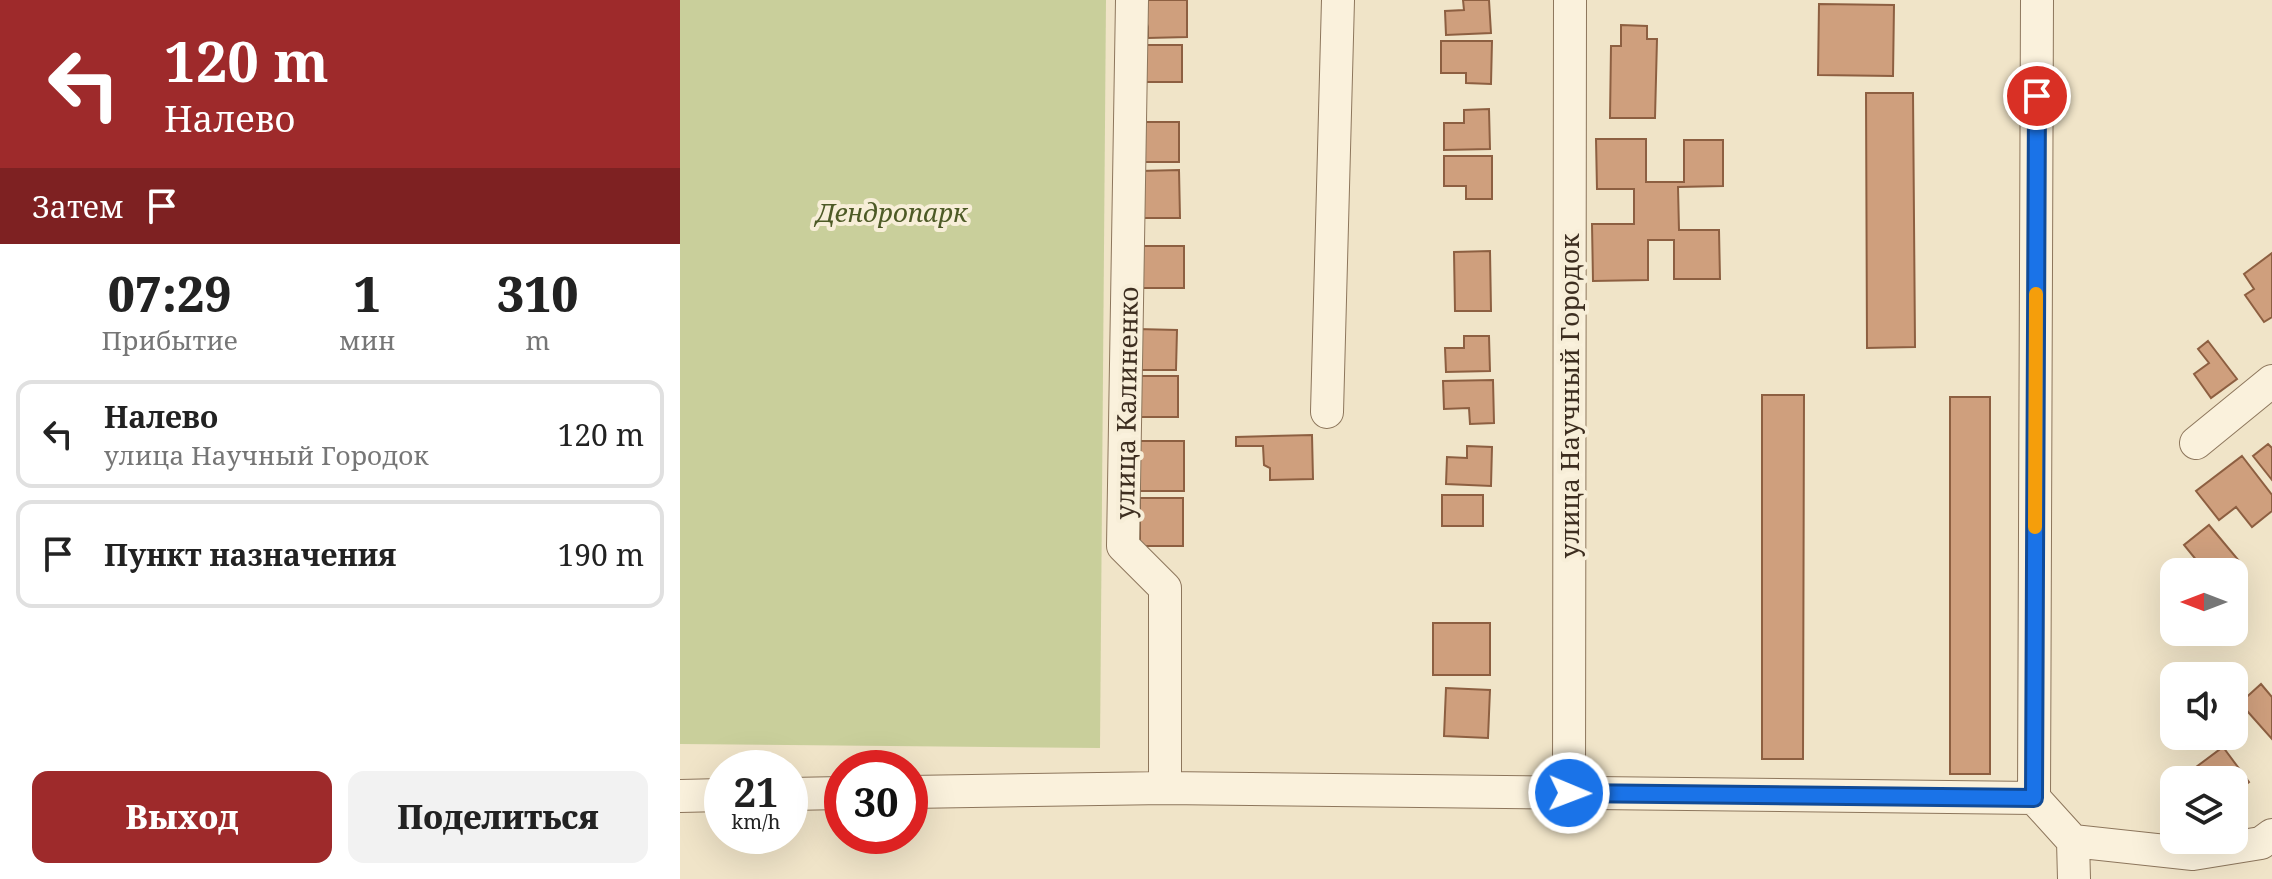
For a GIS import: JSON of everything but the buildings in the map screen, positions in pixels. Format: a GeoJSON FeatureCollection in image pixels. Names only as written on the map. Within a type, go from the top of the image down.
{"type":"FeatureCollection","features":[{"type":"Feature","properties":{"kind":"street","name":"улица Калиненко"},"geometry":{"type":"LineString","coordinates":[[1132,0],[1123,546],[1165,588],[1165,788]]}},
{"type":"Feature","properties":{"kind":"street"},"geometry":{"type":"LineString","coordinates":[[1327,412],[1338,0]]}},
{"type":"Feature","properties":{"kind":"street","name":"улица Научный Городок"},"geometry":{"type":"LineString","coordinates":[[1569,793],[1570,0]]}},
{"type":"Feature","properties":{"kind":"street"},"geometry":{"type":"LineString","coordinates":[[2037,0],[2034,798],[2073,841],[2074,879]]}},
{"type":"Feature","properties":{"kind":"street"},"geometry":{"type":"LineString","coordinates":[[2196,443],[2272,381]]}},
{"type":"Feature","properties":{"kind":"street"},"geometry":{"type":"LineString","coordinates":[[928,792],[1165,788],[2034,798]]}},
{"type":"Feature","properties":{"kind":"street"},"geometry":{"type":"LineString","coordinates":[[680,796],[704,795]]}},
{"type":"Feature","properties":{"kind":"street"},"geometry":{"type":"LineString","coordinates":[[2073,841],[2193,854],[2261,843],[2272,835]]}},
{"type":"Feature","properties":{"kind":"green space","name":"Дендропарк"},"geometry":{"type":"Polygon","coordinates":[[[680,0],[1106,0],[1100,748],[680,744],[680,0]]]}},
{"type":"Feature","properties":{"kind":"slow traffic"},"geometry":{"type":"LineString","coordinates":[[2035,527],[2036,294]]}},
{"type":"Feature","properties":{"kind":"route"},"geometry":{"type":"LineString","coordinates":[[1569,793],[2034,798],[2037,96]]}}]}
